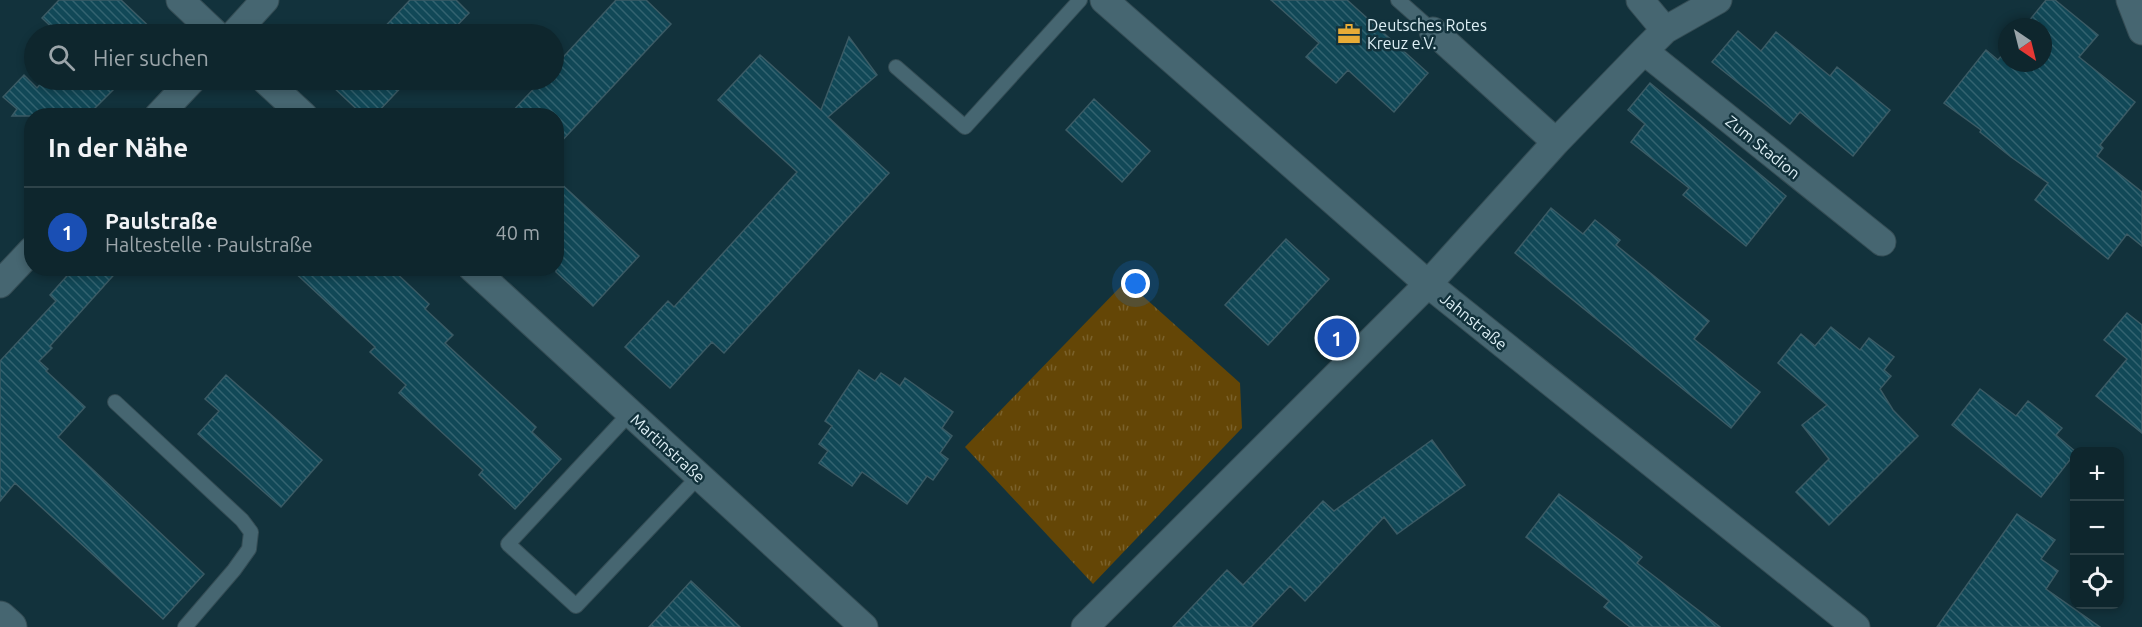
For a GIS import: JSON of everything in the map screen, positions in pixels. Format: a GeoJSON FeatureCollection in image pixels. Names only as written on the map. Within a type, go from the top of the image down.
{"type":"FeatureCollection","features":[{"type":"Feature","properties":{"kind":"street"},"geometry":{"type":"LineString","coordinates":[[180,0],[205,24]]}},
{"type":"Feature","properties":{"kind":"street"},"geometry":{"type":"LineString","coordinates":[[243,24],[265,0]]}},
{"type":"Feature","properties":{"kind":"street","name":"Jahnstraße"},"geometry":{"type":"LineString","coordinates":[[1104,0],[1428,284],[1856,627]]}},
{"type":"Feature","properties":{"kind":"street"},"geometry":{"type":"LineString","coordinates":[[1640,0],[1665,30]]}},
{"type":"Feature","properties":{"kind":"street"},"geometry":{"type":"LineString","coordinates":[[1085,627],[1428,284],[1556,142],[1665,30],[1718,0]]}},
{"type":"Feature","properties":{"kind":"street"},"geometry":{"type":"LineString","coordinates":[[2130,0],[2142,31]]}},
{"type":"Feature","properties":{"kind":"street"},"geometry":{"type":"LineString","coordinates":[[1433,31],[1556,142]]}},
{"type":"Feature","properties":{"kind":"street","name":"Zum Stadion"},"geometry":{"type":"LineString","coordinates":[[1644,51],[1882,242]]}},
{"type":"Feature","properties":{"kind":"street"},"geometry":{"type":"LineString","coordinates":[[166,108],[183,90]]}},
{"type":"Feature","properties":{"kind":"street"},"geometry":{"type":"LineString","coordinates":[[276,90],[295,108]]}},
{"type":"Feature","properties":{"kind":"street"},"geometry":{"type":"LineString","coordinates":[[0,284],[24,258]]}},
{"type":"Feature","properties":{"kind":"street","name":"Martinstraße"},"geometry":{"type":"LineString","coordinates":[[481,276],[864,627]]}},
{"type":"Feature","properties":{"kind":"street"},"geometry":{"type":"LineString","coordinates":[[0,618],[10,627]]}},
{"type":"Feature","properties":{"kind":"lane"},"geometry":{"type":"LineString","coordinates":[[896,67],[965,127],[1080,0]]}},
{"type":"Feature","properties":{"kind":"lane"},"geometry":{"type":"LineString","coordinates":[[1398,0],[1433,31]]}},
{"type":"Feature","properties":{"kind":"lane"},"geometry":{"type":"LineString","coordinates":[[115,402],[242,520],[251,532],[249,549],[185,627]]}},
{"type":"Feature","properties":{"kind":"lane"},"geometry":{"type":"LineString","coordinates":[[630,413],[508,544],[576,606],[699,476]]}},
{"type":"Feature","properties":{"kind":"green space"},"geometry":{"type":"Polygon","coordinates":[[[1126,281],[1240,383],[1242,428],[1093,584],[965,447],[1126,281]]]}},
{"type":"Feature","properties":{"kind":"building"},"geometry":{"type":"Polygon","coordinates":[[[59,0],[121,0],[146,24],[48,24],[42,18],[59,0]]]}},
{"type":"Feature","properties":{"kind":"building"},"geometry":{"type":"Polygon","coordinates":[[[410,0],[456,0],[469,13],[459,24],[387,24],[410,0]]]}},
{"type":"Feature","properties":{"kind":"building"},"geometry":{"type":"Polygon","coordinates":[[[616,0],[646,0],[671,24],[564,138],[564,108],[516,108],[533,90],[564,90],[564,56],[616,0]]]}},
{"type":"Feature","properties":{"kind":"building"},"geometry":{"type":"Polygon","coordinates":[[[1271,0],[1347,0],[1428,73],[1394,112],[1348,70],[1336,83],[1306,57],[1319,43],[1271,0]]]}},
{"type":"Feature","properties":{"kind":"building"},"geometry":{"type":"Polygon","coordinates":[[[2046,0],[2055,0],[2098,35],[2079,57],[2135,102],[2100,145],[2103,148],[2097,156],[2142,192],[2142,246],[2127,234],[2108,259],[2035,200],[2048,183],[2011,157],[1980,132],[1981,130],[1944,103],[1986,50],[1998,60],[1998,72],[2052,72],[2052,18],[2031,18],[2046,0]]]}},
{"type":"Feature","properties":{"kind":"building"},"geometry":{"type":"Polygon","coordinates":[[[1738,31],[1761,51],[1776,32],[1830,76],[1837,67],[1890,110],[1853,156],[1800,112],[1790,124],[1712,62],[1738,31]]]}},
{"type":"Feature","properties":{"kind":"building"},"geometry":{"type":"Polygon","coordinates":[[[849,37],[877,75],[828,117],[889,173],[724,353],[712,342],[670,388],[625,347],[668,301],[674,307],[797,172],[718,100],[760,55],[821,110],[849,37]]]}},
{"type":"Feature","properties":{"kind":"building"},"geometry":{"type":"Polygon","coordinates":[[[24,75],[24,90],[113,90],[95,108],[24,108],[24,116],[12,116],[17,109],[3,97],[24,75]]]}},
{"type":"Feature","properties":{"kind":"building"},"geometry":{"type":"Polygon","coordinates":[[[1650,83],[1786,196],[1746,246],[1683,195],[1689,188],[1631,142],[1645,124],[1628,110],[1650,83]]]}},
{"type":"Feature","properties":{"kind":"building"},"geometry":{"type":"Polygon","coordinates":[[[336,90],[399,90],[382,108],[355,108],[336,90]]]}},
{"type":"Feature","properties":{"kind":"building"},"geometry":{"type":"Polygon","coordinates":[[[1094,99],[1150,151],[1122,182],[1066,130],[1094,99]]]}},
{"type":"Feature","properties":{"kind":"building"},"geometry":{"type":"Polygon","coordinates":[[[564,186],[639,256],[593,306],[560,276],[564,276],[564,186]]]}},
{"type":"Feature","properties":{"kind":"building"},"geometry":{"type":"Polygon","coordinates":[[[1551,208],[1583,234],[1595,220],[1620,240],[1616,245],[1709,321],[1694,339],[1760,392],[1731,428],[1515,253],[1551,208]]]}},
{"type":"Feature","properties":{"kind":"building"},"geometry":{"type":"Polygon","coordinates":[[[1286,239],[1329,279],[1268,345],[1225,305],[1286,239]]]}},
{"type":"Feature","properties":{"kind":"building"},"geometry":{"type":"Polygon","coordinates":[[[67,276],[113,276],[39,361],[48,369],[46,371],[85,407],[58,437],[204,574],[163,619],[15,483],[0,501],[0,361],[56,301],[50,295],[67,276]]]}},
{"type":"Feature","properties":{"kind":"building"},"geometry":{"type":"Polygon","coordinates":[[[299,276],[399,276],[429,304],[425,309],[453,335],[445,343],[536,427],[532,432],[561,459],[515,509],[479,475],[483,470],[399,393],[406,385],[370,352],[375,347],[299,276]]]}},
{"type":"Feature","properties":{"kind":"building"},"geometry":{"type":"Polygon","coordinates":[[[2127,313],[2142,325],[2142,433],[2096,396],[2127,359],[2104,340],[2127,313]]]}},
{"type":"Feature","properties":{"kind":"building"},"geometry":{"type":"Polygon","coordinates":[[[1831,327],[1860,350],[1869,338],[1894,357],[1884,370],[1891,376],[1880,389],[1893,410],[1918,436],[1829,525],[1796,492],[1829,459],[1802,425],[1827,405],[1778,363],[1801,334],[1815,346],[1831,327]]]}},
{"type":"Feature","properties":{"kind":"building"},"geometry":{"type":"Polygon","coordinates":[[[859,370],[875,381],[881,373],[900,386],[905,378],[953,412],[942,428],[952,436],[940,453],[948,459],[933,480],[927,476],[907,504],[862,472],[852,486],[819,463],[828,451],[819,444],[832,426],[825,421],[859,370]]]}},
{"type":"Feature","properties":{"kind":"building"},"geometry":{"type":"Polygon","coordinates":[[[226,375],[322,460],[281,507],[198,434],[219,411],[205,399],[226,375]]]}},
{"type":"Feature","properties":{"kind":"building"},"geometry":{"type":"Polygon","coordinates":[[[1980,389],[2016,416],[2028,401],[2062,428],[2056,435],[2070,447],[2070,460],[2041,497],[1952,425],[1980,389]]]}},
{"type":"Feature","properties":{"kind":"building"},"geometry":{"type":"Polygon","coordinates":[[[1432,440],[1465,485],[1397,534],[1384,517],[1305,601],[1290,586],[1251,627],[1173,627],[1227,570],[1243,585],[1323,501],[1334,511],[1432,440]]]}},
{"type":"Feature","properties":{"kind":"building"},"geometry":{"type":"Polygon","coordinates":[[[1559,494],[1642,557],[1637,563],[1720,627],[1630,627],[1604,607],[1609,601],[1526,537],[1559,494]]]}},
{"type":"Feature","properties":{"kind":"building"},"geometry":{"type":"Polygon","coordinates":[[[2017,514],[2055,540],[2041,559],[2058,571],[2046,589],[2070,606],[2070,609],[2074,609],[2100,627],[1937,627],[2017,514]]]}},
{"type":"Feature","properties":{"kind":"building"},"geometry":{"type":"Polygon","coordinates":[[[691,581],[740,627],[649,627],[691,581]]]}},
{"type":"Feature","properties":{"kind":"place","name":"Deutsches Rotes Kreuz e.V."},"geometry":{"type":"Point","coordinates":[1349,34]}},
{"type":"Feature","properties":{"kind":"place","name":"Paulstraße"},"geometry":{"type":"Point","coordinates":[1337,338]}}]}
